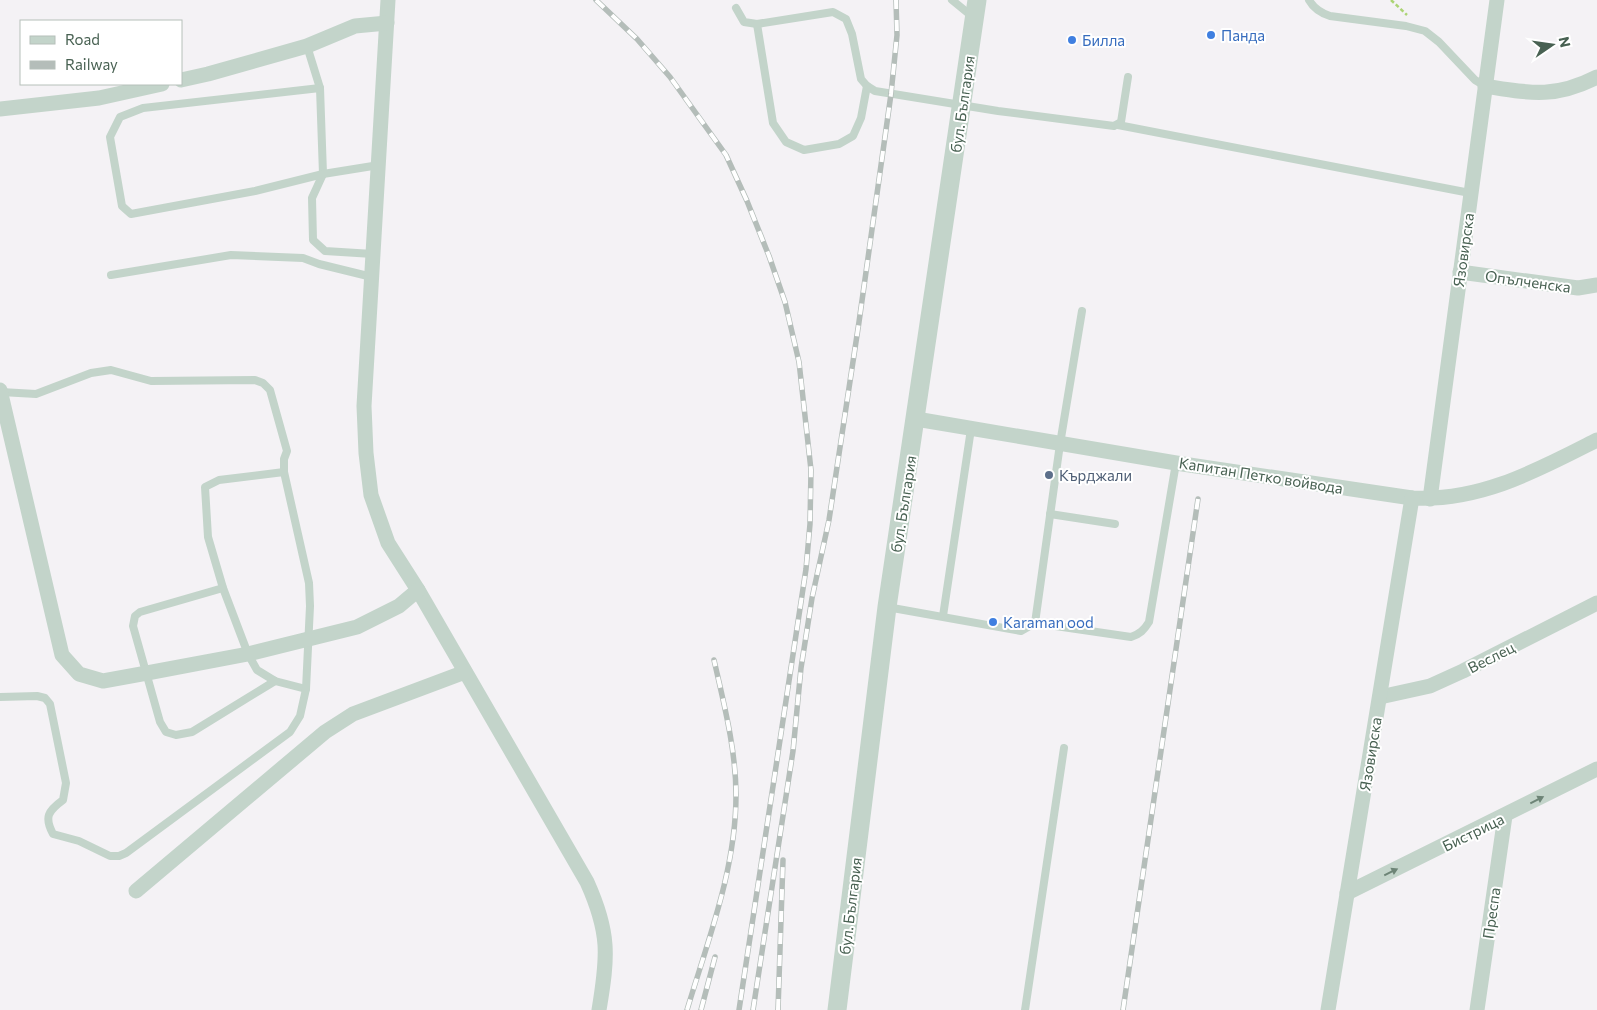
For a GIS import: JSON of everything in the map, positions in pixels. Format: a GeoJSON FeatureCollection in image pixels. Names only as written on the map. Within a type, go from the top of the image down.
{"type":"FeatureCollection","features":[{"type":"Feature","properties":{"kind":"street"},"geometry":{"type":"LineString","coordinates":[[388,0],[364,406],[366,453],[371,495],[388,543],[418,590],[587,882],[598,905],[606,949],[606,967],[599,1010]]}},
{"type":"Feature","properties":{"kind":"street","name":"Язовирска"},"geometry":{"type":"LineString","coordinates":[[1430,499],[1497,0]]}},
{"type":"Feature","properties":{"kind":"street","name":"бул. България"},"geometry":{"type":"LineString","coordinates":[[837,1010],[887,607],[976,9]]}},
{"type":"Feature","properties":{"kind":"street"},"geometry":{"type":"LineString","coordinates":[[182,80],[307,46],[355,26],[387,23]]}},
{"type":"Feature","properties":{"kind":"street"},"geometry":{"type":"LineString","coordinates":[[1485,86],[1544,94],[1564,90],[1597,77]]}},
{"type":"Feature","properties":{"kind":"street"},"geometry":{"type":"LineString","coordinates":[[0,110],[99,98],[123,88],[152,85]]}},
{"type":"Feature","properties":{"kind":"street","name":"Опълченска"},"geometry":{"type":"LineString","coordinates":[[1460,272],[1578,288],[1597,285]]}},
{"type":"Feature","properties":{"kind":"street"},"geometry":{"type":"LineString","coordinates":[[0,391],[62,654],[79,674],[103,681],[248,654],[310,640],[357,627],[398,606],[418,590]]}},
{"type":"Feature","properties":{"kind":"street","name":"Капитан Петко войвода"},"geometry":{"type":"LineString","coordinates":[[916,419],[1176,463],[1412,498],[1430,499],[1478,492],[1517,480],[1597,440]]}},
{"type":"Feature","properties":{"kind":"street","name":"Язовирска"},"geometry":{"type":"LineString","coordinates":[[1328,1010],[1412,498]]}},
{"type":"Feature","properties":{"kind":"street","name":"Веслец"},"geometry":{"type":"LineString","coordinates":[[1380,697],[1430,686],[1597,603]]}},
{"type":"Feature","properties":{"kind":"street"},"geometry":{"type":"LineString","coordinates":[[136,891],[325,732],[352,714],[465,672]]}},
{"type":"Feature","properties":{"kind":"street","name":"Бистрица"},"geometry":{"type":"LineString","coordinates":[[1347,893],[1597,769]]}},
{"type":"Feature","properties":{"kind":"street","name":"Преспа"},"geometry":{"type":"LineString","coordinates":[[1477,1010],[1505,816]]}},
{"type":"Feature","properties":{"kind":"lane"},"geometry":{"type":"LineString","coordinates":[[952,0],[976,9]]}},
{"type":"Feature","properties":{"kind":"lane"},"geometry":{"type":"LineString","coordinates":[[1310,0],[1312,6],[1321,13],[1330,16],[1406,26],[1424,32],[1439,42],[1475,80],[1485,86]]}},
{"type":"Feature","properties":{"kind":"lane"},"geometry":{"type":"LineString","coordinates":[[736,8],[744,22],[757,24],[833,12],[846,19],[852,34],[861,79],[875,91],[962,106],[1118,125],[1470,193]]}},
{"type":"Feature","properties":{"kind":"lane"},"geometry":{"type":"LineString","coordinates":[[757,24],[773,123],[786,142],[804,150],[839,144],[853,136],[861,118],[867,86]]}},
{"type":"Feature","properties":{"kind":"lane"},"geometry":{"type":"LineString","coordinates":[[307,46],[320,88],[323,174],[312,198],[313,240],[325,251],[373,254]]}},
{"type":"Feature","properties":{"kind":"lane"},"geometry":{"type":"LineString","coordinates":[[1118,125],[1121,122],[1128,77]]}},
{"type":"Feature","properties":{"kind":"lane"},"geometry":{"type":"LineString","coordinates":[[320,88],[143,108],[120,117],[110,137],[122,206],[131,214],[255,191],[323,174],[378,165]]}},
{"type":"Feature","properties":{"kind":"lane"},"geometry":{"type":"LineString","coordinates":[[110,275],[231,255],[303,258],[318,264],[372,277]]}},
{"type":"Feature","properties":{"kind":"lane"},"geometry":{"type":"LineString","coordinates":[[1035,623],[1060,444],[1082,312]]}},
{"type":"Feature","properties":{"kind":"lane"},"geometry":{"type":"LineString","coordinates":[[0,391],[36,394],[91,373],[112,370],[151,381],[255,380],[263,383],[270,390],[287,451],[284,460],[284,472],[310,583],[310,640],[306,689],[300,716],[290,732],[126,853],[119,856],[110,856],[78,841],[53,834],[48,824],[48,816],[53,807],[62,800],[66,783],[50,704],[44,698],[37,696],[0,697]]}},
{"type":"Feature","properties":{"kind":"lane"},"geometry":{"type":"LineString","coordinates":[[942,616],[971,429]]}},
{"type":"Feature","properties":{"kind":"lane"},"geometry":{"type":"LineString","coordinates":[[887,607],[1021,631],[1035,623],[1131,637],[1144,629],[1149,622],[1176,463]]}},
{"type":"Feature","properties":{"kind":"lane"},"geometry":{"type":"LineString","coordinates":[[284,472],[219,480],[205,487],[208,537],[223,588],[248,654],[257,670],[275,681],[306,689]]}},
{"type":"Feature","properties":{"kind":"lane"},"geometry":{"type":"LineString","coordinates":[[1050,514],[1115,524]]}},
{"type":"Feature","properties":{"kind":"lane"},"geometry":{"type":"LineString","coordinates":[[223,588],[140,612],[134,616],[133,626],[160,722],[166,732],[176,735],[192,732],[275,681]]}},
{"type":"Feature","properties":{"kind":"lane"},"geometry":{"type":"LineString","coordinates":[[1025,1010],[1064,748]]}},
{"type":"Feature","properties":{"kind":"railway"},"geometry":{"type":"LineString","coordinates":[[596,0],[637,39],[670,77],[726,155],[769,256],[785,302],[799,362],[811,470],[810,524],[806,569],[739,1010]]}},
{"type":"Feature","properties":{"kind":"railway"},"geometry":{"type":"LineString","coordinates":[[753,1010],[793,751],[801,668],[812,598],[829,520],[859,322],[891,94],[897,35],[896,0]]}},
{"type":"Feature","properties":{"kind":"railway"},"geometry":{"type":"LineString","coordinates":[[1123,1010],[1198,499]]}},
{"type":"Feature","properties":{"kind":"railway"},"geometry":{"type":"LineString","coordinates":[[687,1010],[712,931],[726,877],[735,823],[734,761],[729,727],[714,660]]}},
{"type":"Feature","properties":{"kind":"railway"},"geometry":{"type":"LineString","coordinates":[[778,1010],[783,860]]}},
{"type":"Feature","properties":{"kind":"railway"},"geometry":{"type":"LineString","coordinates":[[701,1010],[715,957]]}},
{"type":"Feature","properties":{"kind":"place","name":"Панда"},"geometry":{"type":"Point","coordinates":[1211,35]}},
{"type":"Feature","properties":{"kind":"place","name":"Билла"},"geometry":{"type":"Point","coordinates":[1072,40]}},
{"type":"Feature","properties":{"kind":"place","name":"Кърджали"},"geometry":{"type":"Point","coordinates":[1049,475]}},
{"type":"Feature","properties":{"kind":"place","name":"Karaman ood"},"geometry":{"type":"Point","coordinates":[993,622]}}]}
